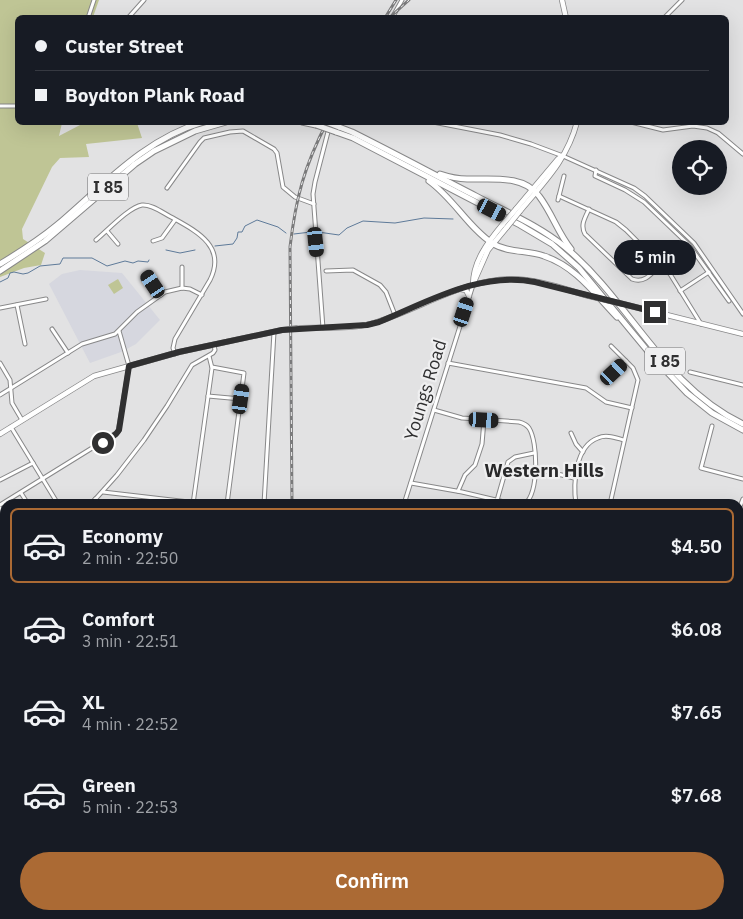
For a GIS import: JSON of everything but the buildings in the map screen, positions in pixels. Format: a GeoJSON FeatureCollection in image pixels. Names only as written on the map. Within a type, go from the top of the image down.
{"type":"FeatureCollection","features":[{"type":"Feature","properties":{"kind":"highway","name":"I 85"},"geometry":{"type":"LineString","coordinates":[[0,264],[47,233],[143,151],[166,137],[196,125]]}},
{"type":"Feature","properties":{"kind":"highway","name":"I 85"},"geometry":{"type":"LineString","coordinates":[[0,271],[44,242],[154,150],[195,131],[216,125]]}},
{"type":"Feature","properties":{"kind":"highway","name":"I 85"},"geometry":{"type":"LineString","coordinates":[[316,125],[338,129],[425,170],[535,227],[564,247],[581,262],[690,389],[715,409],[743,424]]}},
{"type":"Feature","properties":{"kind":"highway","name":"I 85"},"geometry":{"type":"LineString","coordinates":[[331,125],[409,168],[520,224],[552,244],[579,268],[678,385],[722,420],[743,430]]}},
{"type":"Feature","properties":{"kind":"highway"},"geometry":{"type":"LineString","coordinates":[[409,168],[439,188],[491,242],[502,248],[543,255],[567,267],[578,276],[638,339]]}},
{"type":"Feature","properties":{"kind":"highway"},"geometry":{"type":"LineString","coordinates":[[425,170],[455,178],[512,181],[534,190],[563,238],[581,262]]}},
{"type":"Feature","properties":{"kind":"main road"},"geometry":{"type":"LineString","coordinates":[[562,0],[565,15]]}},
{"type":"Feature","properties":{"kind":"main road"},"geometry":{"type":"LineString","coordinates":[[473,285],[491,242],[534,190],[561,162],[571,142],[576,125]]}},
{"type":"Feature","properties":{"kind":"main road"},"geometry":{"type":"LineString","coordinates":[[0,434],[89,379],[129,366],[184,351],[282,330],[367,325],[459,289],[492,281],[516,279],[535,282],[743,334]]}},
{"type":"Feature","properties":{"kind":"main road"},"geometry":{"type":"LineString","coordinates":[[459,289],[466,290],[469,296]]}},
{"type":"Feature","properties":{"kind":"street"},"geometry":{"type":"LineString","coordinates":[[89,15],[94,0]]}},
{"type":"Feature","properties":{"kind":"street"},"geometry":{"type":"LineString","coordinates":[[131,15],[144,0]]}},
{"type":"Feature","properties":{"kind":"street"},"geometry":{"type":"LineString","coordinates":[[394,15],[402,0]]}},
{"type":"Feature","properties":{"kind":"street"},"geometry":{"type":"LineString","coordinates":[[667,15],[682,0]]}},
{"type":"Feature","properties":{"kind":"street"},"geometry":{"type":"LineString","coordinates":[[0,106],[15,106]]}},
{"type":"Feature","properties":{"kind":"street"},"geometry":{"type":"LineString","coordinates":[[323,328],[314,185],[331,125]]}},
{"type":"Feature","properties":{"kind":"street"},"geometry":{"type":"LineString","coordinates":[[448,125],[510,137],[563,156],[639,191],[700,250],[743,314]]}},
{"type":"Feature","properties":{"kind":"street"},"geometry":{"type":"LineString","coordinates":[[642,125],[663,130],[693,126],[707,128],[718,133],[743,154]]}},
{"type":"Feature","properties":{"kind":"street"},"geometry":{"type":"LineString","coordinates":[[167,188],[202,140],[240,131],[247,132],[274,149],[277,153],[283,187],[295,197],[314,204]]}},
{"type":"Feature","properties":{"kind":"street"},"geometry":{"type":"LineString","coordinates":[[596,170],[595,176],[625,190],[644,202],[688,245],[729,301]]}},
{"type":"Feature","properties":{"kind":"street"},"geometry":{"type":"LineString","coordinates":[[564,176],[558,198],[589,209],[619,224],[670,274],[701,324]]}},
{"type":"Feature","properties":{"kind":"street"},"geometry":{"type":"LineString","coordinates":[[96,240],[139,206],[150,206],[204,238],[212,250],[215,259],[214,272],[176,339],[173,348],[175,354]]}},
{"type":"Feature","properties":{"kind":"street"},"geometry":{"type":"LineString","coordinates":[[589,209],[582,227],[585,234],[632,279],[643,280],[661,264]]}},
{"type":"Feature","properties":{"kind":"street"},"geometry":{"type":"LineString","coordinates":[[152,241],[162,238],[175,220]]}},
{"type":"Feature","properties":{"kind":"street"},"geometry":{"type":"LineString","coordinates":[[106,231],[118,244]]}},
{"type":"Feature","properties":{"kind":"street"},"geometry":{"type":"LineString","coordinates":[[182,267],[182,288]]}},
{"type":"Feature","properties":{"kind":"street"},"geometry":{"type":"LineString","coordinates":[[326,271],[353,270],[380,285],[386,292],[395,315]]}},
{"type":"Feature","properties":{"kind":"street"},"geometry":{"type":"LineString","coordinates":[[680,291],[709,272]]}},
{"type":"Feature","properties":{"kind":"street"},"geometry":{"type":"LineString","coordinates":[[146,274],[160,295]]}},
{"type":"Feature","properties":{"kind":"street","name":"Youngs Road"},"geometry":{"type":"LineString","coordinates":[[406,499],[473,285]]}},
{"type":"Feature","properties":{"kind":"street"},"geometry":{"type":"LineString","coordinates":[[0,395],[82,344],[110,336],[119,331],[138,312],[160,295],[182,288],[190,289],[202,295]]}},
{"type":"Feature","properties":{"kind":"street"},"geometry":{"type":"LineString","coordinates":[[0,308],[46,299]]}},
{"type":"Feature","properties":{"kind":"street"},"geometry":{"type":"LineString","coordinates":[[17,305],[25,344]]}},
{"type":"Feature","properties":{"kind":"street"},"geometry":{"type":"LineString","coordinates":[[52,329],[68,353]]}},
{"type":"Feature","properties":{"kind":"street"},"geometry":{"type":"LineString","coordinates":[[11,499],[118,432],[129,366],[119,331]]}},
{"type":"Feature","properties":{"kind":"street"},"geometry":{"type":"LineString","coordinates":[[264,499],[274,332]]}},
{"type":"Feature","properties":{"kind":"street"},"geometry":{"type":"LineString","coordinates":[[95,499],[152,429],[192,365],[214,352],[214,345]]}},
{"type":"Feature","properties":{"kind":"street"},"geometry":{"type":"LineString","coordinates":[[611,346],[636,372],[638,378],[611,499]]}},
{"type":"Feature","properties":{"kind":"street"},"geometry":{"type":"LineString","coordinates":[[194,499],[212,367],[208,356]]}},
{"type":"Feature","properties":{"kind":"street"},"geometry":{"type":"LineString","coordinates":[[614,372],[626,361]]}},
{"type":"Feature","properties":{"kind":"street"},"geometry":{"type":"LineString","coordinates":[[0,363],[8,376],[12,403],[22,420]]}},
{"type":"Feature","properties":{"kind":"street"},"geometry":{"type":"LineString","coordinates":[[448,363],[578,386],[586,388],[606,402],[632,408]]}},
{"type":"Feature","properties":{"kind":"street"},"geometry":{"type":"LineString","coordinates":[[212,367],[244,373],[228,499]]}},
{"type":"Feature","properties":{"kind":"street"},"geometry":{"type":"LineString","coordinates":[[690,372],[743,385]]}},
{"type":"Feature","properties":{"kind":"street"},"geometry":{"type":"LineString","coordinates":[[208,396],[241,399]]}},
{"type":"Feature","properties":{"kind":"street"},"geometry":{"type":"LineString","coordinates":[[434,410],[457,417],[519,422],[526,425],[530,432],[537,469],[529,499]]}},
{"type":"Feature","properties":{"kind":"street"},"geometry":{"type":"LineString","coordinates":[[458,491],[463,479],[475,464],[482,444],[484,420]]}},
{"type":"Feature","properties":{"kind":"street"},"geometry":{"type":"LineString","coordinates":[[712,426],[701,467],[705,470],[743,479]]}},
{"type":"Feature","properties":{"kind":"street"},"geometry":{"type":"LineString","coordinates":[[11,427],[55,499]]}},
{"type":"Feature","properties":{"kind":"street"},"geometry":{"type":"LineString","coordinates":[[571,433],[578,447],[583,452]]}},
{"type":"Feature","properties":{"kind":"street"},"geometry":{"type":"LineString","coordinates":[[576,499],[574,478],[583,452],[598,437],[624,440]]}},
{"type":"Feature","properties":{"kind":"street"},"geometry":{"type":"LineString","coordinates":[[498,499],[508,462],[518,456],[534,453]]}},
{"type":"Feature","properties":{"kind":"street"},"geometry":{"type":"LineString","coordinates":[[0,480],[33,463]]}},
{"type":"Feature","properties":{"kind":"street"},"geometry":{"type":"LineString","coordinates":[[537,469],[574,478]]}},
{"type":"Feature","properties":{"kind":"street"},"geometry":{"type":"LineString","coordinates":[[411,483],[458,491],[486,499]]}},
{"type":"Feature","properties":{"kind":"street"},"geometry":{"type":"LineString","coordinates":[[102,491],[163,499]]}},
{"type":"Feature","properties":{"kind":"street"},"geometry":{"type":"LineString","coordinates":[[21,492],[25,499]]}},
{"type":"Feature","properties":{"kind":"shaded area"},"geometry":{"type":"Polygon","coordinates":[[[80,270],[122,273],[160,320],[136,344],[121,352],[90,363],[49,284],[62,274],[80,270]]]}},
{"type":"Feature","properties":{"kind":"green space"},"geometry":{"type":"Polygon","coordinates":[[[0,0],[99,0],[94,15],[15,15],[15,125],[62,125],[59,136],[80,125],[138,125],[142,138],[86,144],[89,157],[60,158],[52,167],[22,229],[23,239],[45,253],[41,265],[24,268],[0,277],[0,0]]]}},
{"type":"Feature","properties":{"kind":"green space"},"geometry":{"type":"Polygon","coordinates":[[[118,279],[123,288],[114,294],[108,285],[118,279]]]}},
{"type":"Feature","properties":{"kind":"waterway"},"geometry":{"type":"LineString","coordinates":[[318,232],[339,235],[347,228],[363,221],[395,223],[424,218],[453,219]]}},
{"type":"Feature","properties":{"kind":"waterway"},"geometry":{"type":"LineString","coordinates":[[215,246],[233,244],[238,232],[242,232],[245,226],[257,220],[278,227],[286,233]]}},
{"type":"Feature","properties":{"kind":"waterway"},"geometry":{"type":"LineString","coordinates":[[294,234],[311,232]]}},
{"type":"Feature","properties":{"kind":"waterway"},"geometry":{"type":"LineString","coordinates":[[166,250],[180,253],[195,250]]}},
{"type":"Feature","properties":{"kind":"waterway"},"geometry":{"type":"LineString","coordinates":[[0,282],[8,278],[10,273],[23,274],[40,266],[60,264],[63,258],[92,258],[107,266],[125,261],[133,263],[138,261],[148,262],[149,260]]}},
{"type":"Feature","properties":{"kind":"railway"},"geometry":{"type":"LineString","coordinates":[[387,15],[396,0]]}},
{"type":"Feature","properties":{"kind":"railway"},"geometry":{"type":"LineString","coordinates":[[392,15],[409,0]]}},
{"type":"Feature","properties":{"kind":"railway"},"geometry":{"type":"LineString","coordinates":[[292,499],[290,247],[302,183],[312,153],[326,125]]}},
{"type":"Feature","properties":{"kind":"district","name":"Western Hills"},"geometry":{"type":"Point","coordinates":[544,470]}},
{"type":"Feature","properties":{"kind":"route"},"geometry":{"type":"LineString","coordinates":[[103,443],[119,430],[129,366],[179,352],[282,330],[367,325],[379,322],[463,288],[479,283],[501,280],[516,279],[535,282],[655,312]]}}]}
